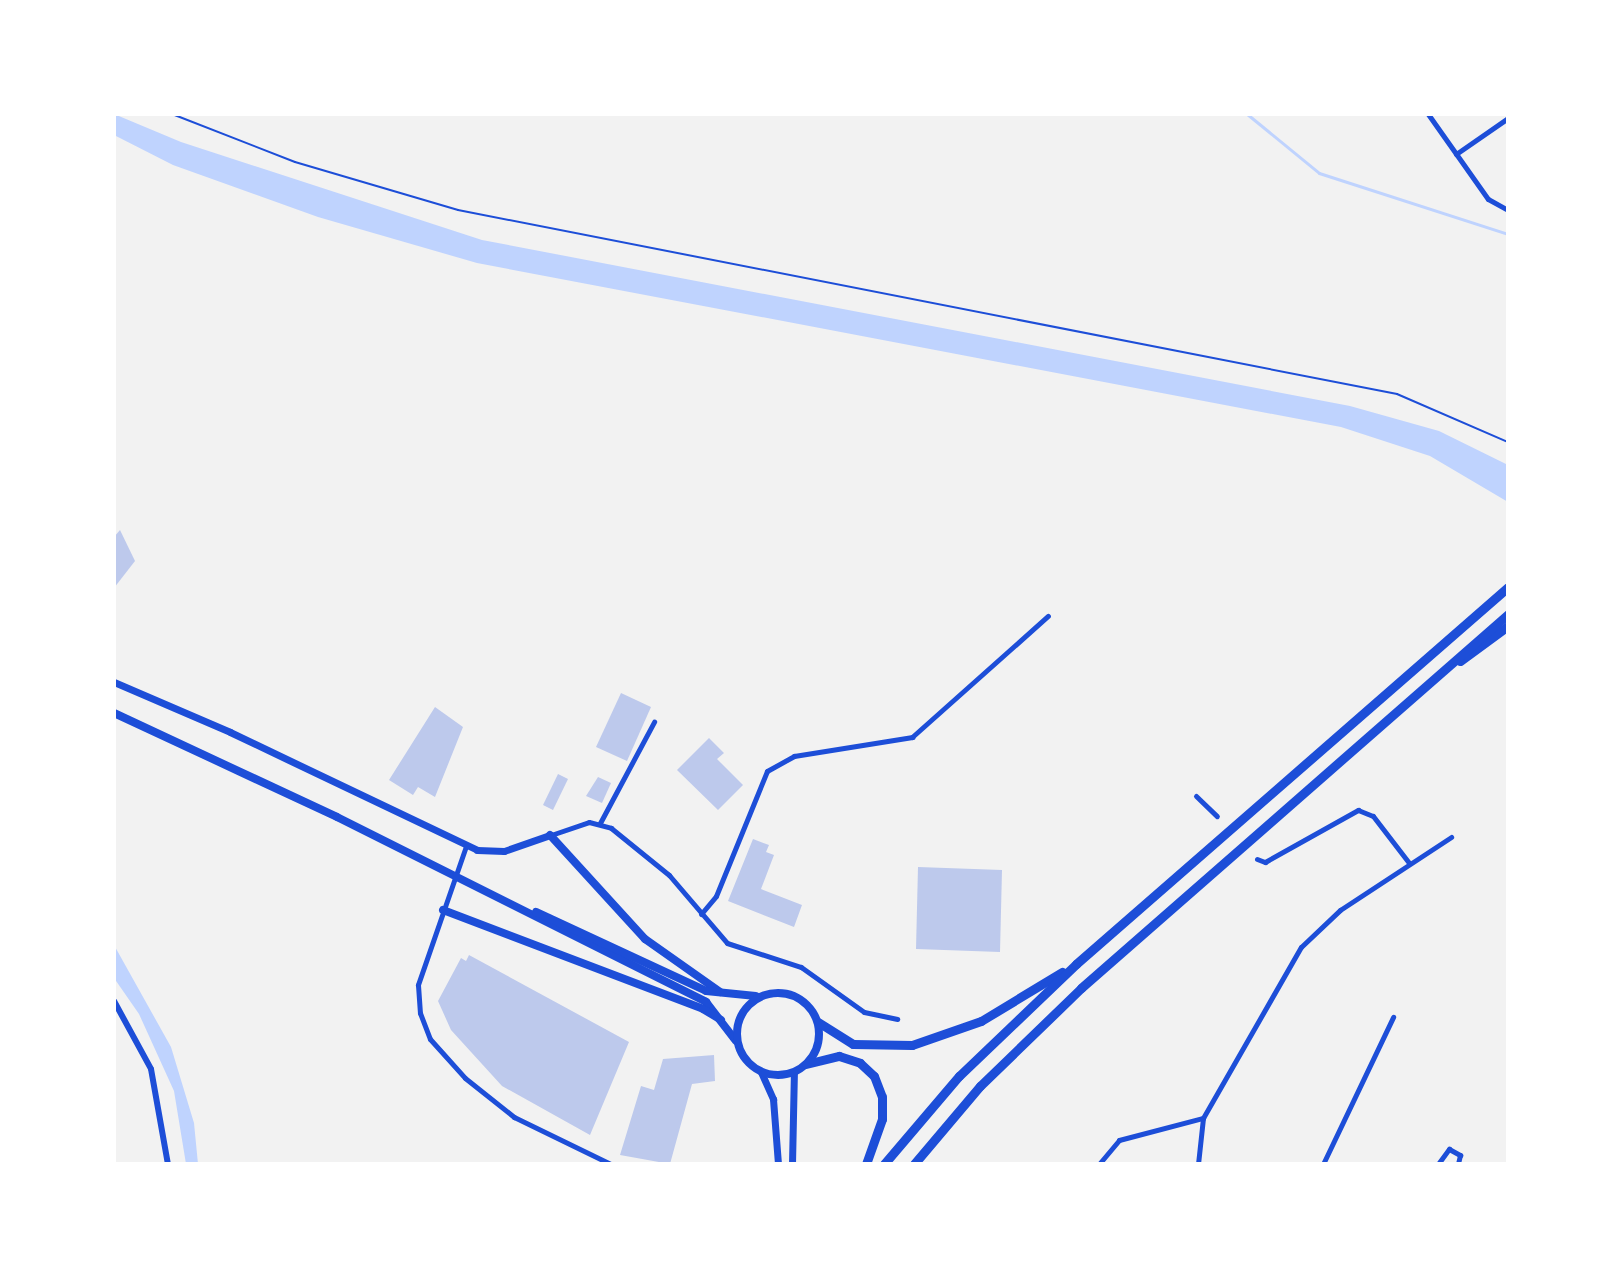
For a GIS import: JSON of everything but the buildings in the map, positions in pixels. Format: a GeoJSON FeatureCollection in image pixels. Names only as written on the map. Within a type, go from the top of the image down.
{"type":"FeatureCollection","features":[{"type":"Feature","properties":{"kind":"highway"},"geometry":{"type":"LineString","coordinates":[[884,1164],[959,1076],[1076,964],[1508,587]]}},
{"type":"Feature","properties":{"kind":"highway"},"geometry":{"type":"LineString","coordinates":[[914,1164],[980,1086],[1081,988],[1508,614]]}},
{"type":"Feature","properties":{"kind":"highway"},"geometry":{"type":"LineString","coordinates":[[1453,663],[1470,657],[1508,626]]}},
{"type":"Feature","properties":{"kind":"highway"},"geometry":{"type":"LineString","coordinates":[[818,1022],[853,1044],[912,1045],[981,1021],[1076,964]]}},
{"type":"Feature","properties":{"kind":"highway"},"geometry":{"type":"LineString","coordinates":[[806,1064],[839,1056],[860,1063],[874,1076],[882,1097],[882,1119],[866,1164]]}},
{"type":"Feature","properties":{"kind":"main road"},"geometry":{"type":"LineString","coordinates":[[114,682],[220,727],[466,846],[497,852],[550,835],[645,939],[728,996]]}},
{"type":"Feature","properties":{"kind":"main road"},"geometry":{"type":"LineString","coordinates":[[114,713],[434,865],[706,1002],[725,1023],[749,1064],[761,1072],[773,1099],[778,1164]]}},
{"type":"Feature","properties":{"kind":"main road"},"geometry":{"type":"LineString","coordinates":[[520,907],[728,996],[788,993],[801,999],[818,1022],[818,1045],[806,1064],[794,1072],[761,1072]]}},
{"type":"Feature","properties":{"kind":"main road"},"geometry":{"type":"LineString","coordinates":[[443,910],[690,1003],[725,1023]]}},
{"type":"Feature","properties":{"kind":"main road"},"geometry":{"type":"LineString","coordinates":[[736,1041],[738,1019],[759,996]]}},
{"type":"Feature","properties":{"kind":"main road"},"geometry":{"type":"LineString","coordinates":[[792,1164],[794,1072]]}},
{"type":"Feature","properties":{"kind":"street"},"geometry":{"type":"LineString","coordinates":[[1428,114],[1488,199],[1508,210]]}},
{"type":"Feature","properties":{"kind":"street"},"geometry":{"type":"LineString","coordinates":[[1456,154],[1508,118]]}},
{"type":"Feature","properties":{"kind":"street"},"geometry":{"type":"LineString","coordinates":[[701,914],[716,896],[767,771],[794,756],[912,737],[1048,616]]}},
{"type":"Feature","properties":{"kind":"street"},"geometry":{"type":"LineString","coordinates":[[550,835],[600,823],[654,722]]}},
{"type":"Feature","properties":{"kind":"street"},"geometry":{"type":"LineString","coordinates":[[1196,796],[1217,816]]}},
{"type":"Feature","properties":{"kind":"street"},"geometry":{"type":"LineString","coordinates":[[1257,859],[1265,862],[1358,810],[1373,816],[1409,863]]}},
{"type":"Feature","properties":{"kind":"street"},"geometry":{"type":"LineString","coordinates":[[600,823],[655,862],[701,914],[738,949],[801,967],[864,1012],[897,1019]]}},
{"type":"Feature","properties":{"kind":"street"},"geometry":{"type":"LineString","coordinates":[[1198,1164],[1203,1118],[1311,935],[1409,863],[1451,837]]}},
{"type":"Feature","properties":{"kind":"street"},"geometry":{"type":"LineString","coordinates":[[466,846],[418,985],[420,1013],[436,1049],[514,1117],[611,1164]]}},
{"type":"Feature","properties":{"kind":"street"},"geometry":{"type":"LineString","coordinates":[[114,1001],[151,1069],[168,1164]]}},
{"type":"Feature","properties":{"kind":"street"},"geometry":{"type":"LineString","coordinates":[[1323,1164],[1393,1017]]}},
{"type":"Feature","properties":{"kind":"street"},"geometry":{"type":"LineString","coordinates":[[1099,1164],[1113,1144],[1128,1136],[1203,1118]]}},
{"type":"Feature","properties":{"kind":"street"},"geometry":{"type":"LineString","coordinates":[[1438,1164],[1449,1149],[1460,1155],[1458,1164]]}},
{"type":"Feature","properties":{"kind":"path"},"geometry":{"type":"LineString","coordinates":[[172,114],[295,162],[458,210],[1397,394],[1508,442]]}},
{"type":"Feature","properties":{"kind":"water"},"geometry":{"type":"Polygon","coordinates":[[[114,114],[181,142],[482,240],[1350,406],[1439,431],[1508,465],[1508,502],[1430,456],[1341,427],[477,263],[318,217],[173,165],[114,135],[114,114]]]}},
{"type":"Feature","properties":{"kind":"water"},"geometry":{"type":"Polygon","coordinates":[[[114,945],[171,1047],[194,1123],[198,1164],[186,1164],[174,1091],[139,1014],[114,978],[114,945]]]}},
{"type":"Feature","properties":{"kind":"waterway"},"geometry":{"type":"LineString","coordinates":[[1247,114],[1319,173],[1508,234]]}}]}
